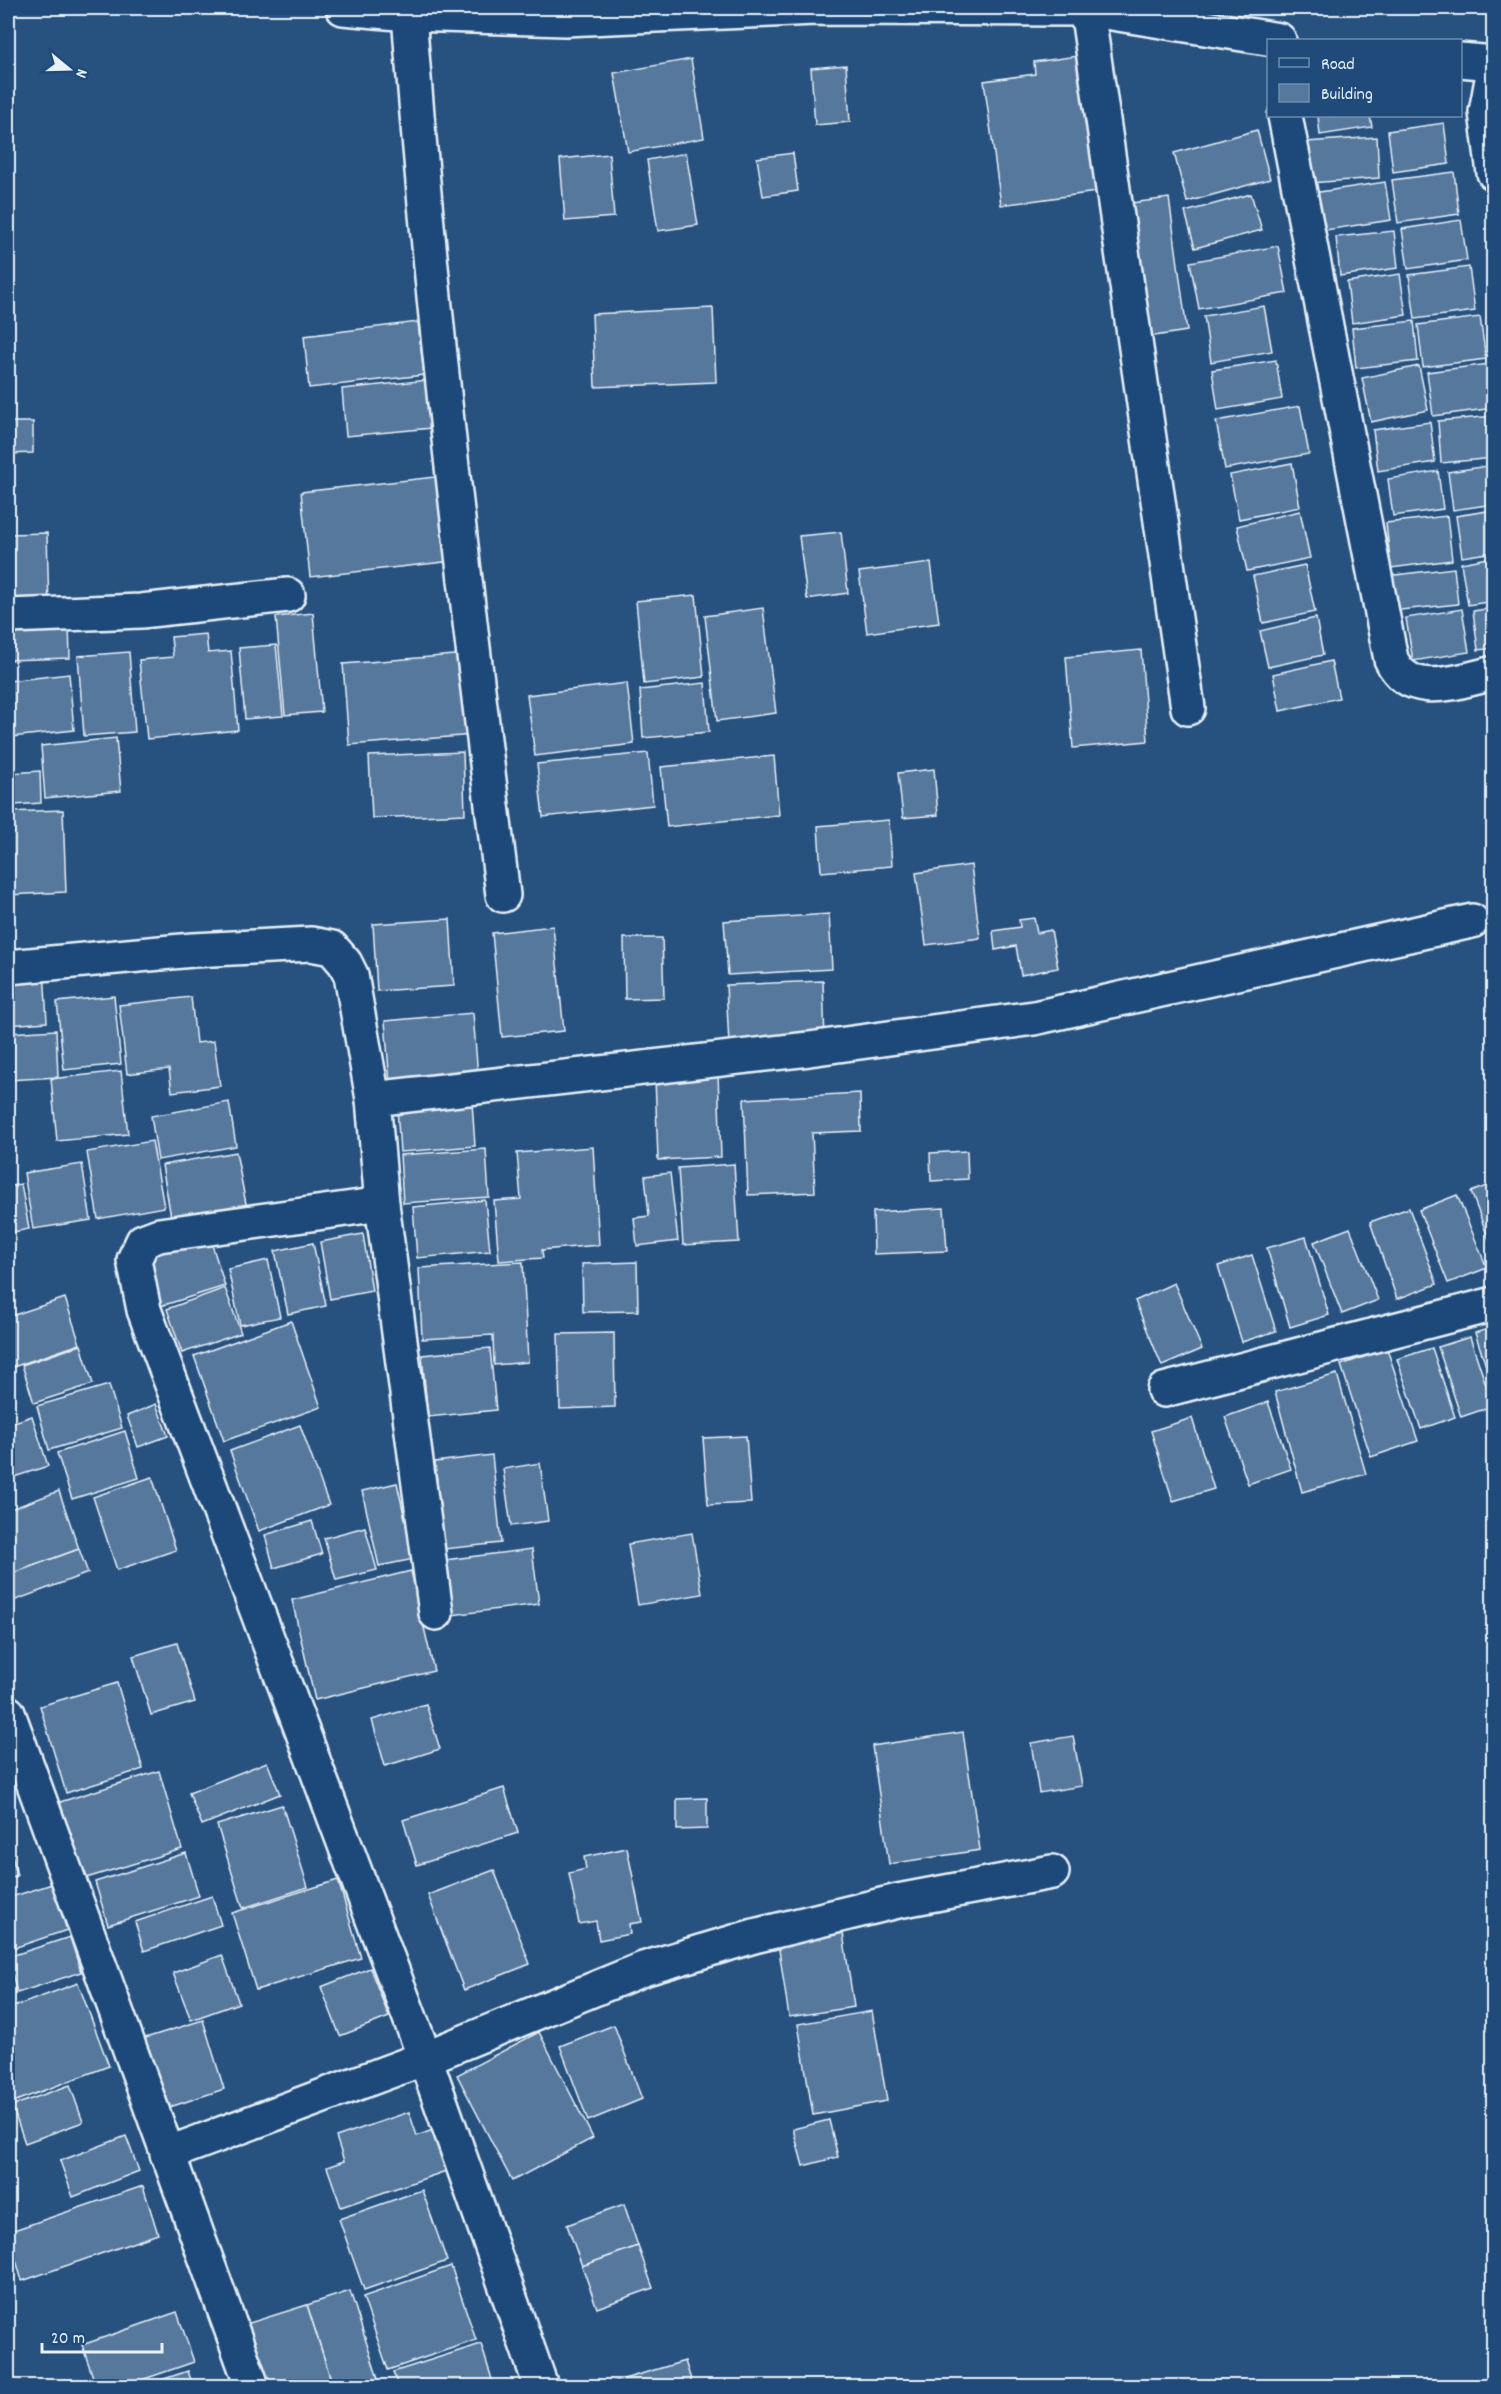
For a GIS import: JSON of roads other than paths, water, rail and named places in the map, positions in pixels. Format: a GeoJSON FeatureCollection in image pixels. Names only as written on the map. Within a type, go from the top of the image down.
{"type":"FeatureCollection","features":[{"type":"Feature","properties":{"kind":"street"},"geometry":{"type":"LineString","coordinates":[[343,8],[409,14],[565,19],[815,8],[1087,9],[1268,39]]}},
{"type":"Feature","properties":{"kind":"street"},"geometry":{"type":"LineString","coordinates":[[1087,9],[1188,708]]}},
{"type":"Feature","properties":{"kind":"street"},"geometry":{"type":"LineString","coordinates":[[409,14],[427,244],[454,496],[503,895]]}},
{"type":"Feature","properties":{"kind":"street"},"geometry":{"type":"LineString","coordinates":[[1462,60],[1494,63]]}},
{"type":"Feature","properties":{"kind":"street"},"geometry":{"type":"LineString","coordinates":[[1494,69],[1486,112],[1494,174]]}},
{"type":"Feature","properties":{"kind":"street"},"geometry":{"type":"LineString","coordinates":[[1286,117],[1391,659],[1396,671],[1406,680],[1423,686],[1494,673]]}},
{"type":"Feature","properties":{"kind":"street"},"geometry":{"type":"LineString","coordinates":[[8,616],[141,611],[288,595]]}},
{"type":"Feature","properties":{"kind":"street"},"geometry":{"type":"LineString","coordinates":[[373,1099],[808,1049],[1034,1018],[1472,921]]}},
{"type":"Feature","properties":{"kind":"street"},"geometry":{"type":"LineString","coordinates":[[8,967],[205,950],[312,944],[333,948],[345,963],[351,975],[373,1099],[382,1204],[436,1613]]}},
{"type":"Feature","properties":{"kind":"street"},"geometry":{"type":"LineString","coordinates":[[382,1204],[159,1235],[143,1240],[134,1260],[144,1310],[425,2058],[541,2386]]}},
{"type":"Feature","properties":{"kind":"street"},"geometry":{"type":"LineString","coordinates":[[1164,1390],[1494,1304]]}},
{"type":"Feature","properties":{"kind":"street"},"geometry":{"type":"LineString","coordinates":[[8,1713],[252,2386]]}},
{"type":"Feature","properties":{"kind":"street"},"geometry":{"type":"LineString","coordinates":[[167,2154],[425,2058],[643,1969],[754,1936],[898,1901],[1052,1872]]}}]}
